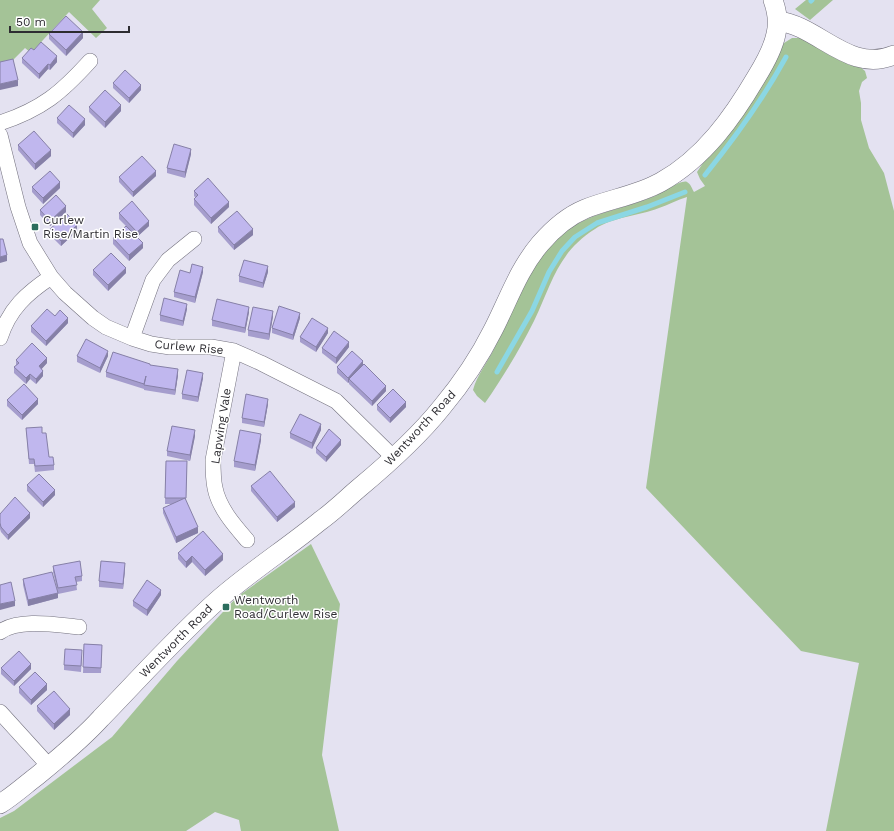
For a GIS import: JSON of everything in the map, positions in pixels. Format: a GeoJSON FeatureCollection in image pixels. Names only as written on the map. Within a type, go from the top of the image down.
{"type":"FeatureCollection","features":[{"type":"Feature","properties":{"kind":"street"},"geometry":{"type":"LineString","coordinates":[[773,0],[778,21],[787,22],[798,26],[847,54],[858,57],[880,59],[894,55]]}},
{"type":"Feature","properties":{"kind":"street","name":"Wentworth Road"},"geometry":{"type":"LineString","coordinates":[[0,804],[49,766],[99,721],[161,655],[218,599],[322,520],[394,458],[441,409],[470,371],[484,348],[518,277],[540,244],[550,234],[574,215],[588,208],[640,192],[659,183],[685,166],[704,149],[732,116],[751,86],[770,51],[776,36],[778,21]]}},
{"type":"Feature","properties":{"kind":"street"},"geometry":{"type":"LineString","coordinates":[[0,123],[21,116],[46,102],[69,83],[90,61]]}},
{"type":"Feature","properties":{"kind":"street","name":"Curlew Rise"},"geometry":{"type":"LineString","coordinates":[[0,135],[15,195],[30,243],[51,277],[65,293],[93,318],[106,327],[150,344],[170,347],[211,347],[234,351],[261,363],[336,401],[394,458]]}},
{"type":"Feature","properties":{"kind":"street"},"geometry":{"type":"LineString","coordinates":[[132,338],[153,280],[168,260],[194,239]]}},
{"type":"Feature","properties":{"kind":"street"},"geometry":{"type":"LineString","coordinates":[[0,338],[7,320],[14,308],[27,295],[51,277]]}},
{"type":"Feature","properties":{"kind":"street","name":"Lapwing Vale"},"geometry":{"type":"LineString","coordinates":[[234,351],[213,460],[213,474],[215,488],[220,503],[233,523],[247,540]]}},
{"type":"Feature","properties":{"kind":"street"},"geometry":{"type":"LineString","coordinates":[[0,632],[16,625],[30,624],[79,627]]}},
{"type":"Feature","properties":{"kind":"street"},"geometry":{"type":"LineString","coordinates":[[0,712],[49,766]]}},
{"type":"Feature","properties":{"kind":"green space"},"geometry":{"type":"Polygon","coordinates":[[[0,0],[100,0],[92,9],[107,28],[96,38],[69,12],[31,53],[25,48],[12,61],[0,64],[0,0]]]}},
{"type":"Feature","properties":{"kind":"green space"},"geometry":{"type":"Polygon","coordinates":[[[806,0],[833,0],[810,20],[795,9],[806,0]]]}},
{"type":"Feature","properties":{"kind":"green space"},"geometry":{"type":"Polygon","coordinates":[[[792,38],[800,38],[837,59],[850,65],[859,66],[865,71],[867,78],[862,82],[859,91],[861,120],[869,148],[884,173],[894,211],[894,831],[826,831],[859,663],[801,651],[646,488],[687,197],[651,211],[618,219],[602,225],[582,238],[572,248],[557,270],[523,342],[485,403],[473,390],[477,379],[494,349],[527,281],[548,249],[575,225],[594,216],[655,196],[681,182],[687,182],[694,192],[705,186],[697,172],[728,134],[784,43],[792,38]]]}},
{"type":"Feature","properties":{"kind":"green space"},"geometry":{"type":"Polygon","coordinates":[[[311,544],[340,604],[322,755],[339,831],[241,831],[239,820],[215,812],[186,831],[0,831],[0,818],[14,811],[112,737],[177,661],[237,597],[311,544]]]}},
{"type":"Feature","properties":{"kind":"building"},"geometry":{"type":"Polygon","coordinates":[[[66,16],[83,32],[66,50],[49,34],[66,16]]]}},
{"type":"Feature","properties":{"kind":"building"},"geometry":{"type":"Polygon","coordinates":[[[41,42],[57,56],[50,65],[48,64],[39,74],[22,58],[31,48],[34,50],[41,42]]]}},
{"type":"Feature","properties":{"kind":"building"},"geometry":{"type":"Polygon","coordinates":[[[13,59],[18,80],[0,84],[0,62],[13,59]]]}},
{"type":"Feature","properties":{"kind":"building"},"geometry":{"type":"Polygon","coordinates":[[[125,70],[141,85],[129,98],[113,83],[125,70]]]}},
{"type":"Feature","properties":{"kind":"building"},"geometry":{"type":"Polygon","coordinates":[[[105,90],[121,105],[105,122],[89,107],[105,90]]]}},
{"type":"Feature","properties":{"kind":"building"},"geometry":{"type":"Polygon","coordinates":[[[69,105],[85,119],[73,133],[57,118],[69,105]]]}},
{"type":"Feature","properties":{"kind":"building"},"geometry":{"type":"Polygon","coordinates":[[[34,131],[51,150],[35,164],[18,145],[34,131]]]}},
{"type":"Feature","properties":{"kind":"building"},"geometry":{"type":"Polygon","coordinates":[[[174,144],[191,149],[185,172],[167,168],[174,144]]]}},
{"type":"Feature","properties":{"kind":"building"},"geometry":{"type":"Polygon","coordinates":[[[142,156],[156,171],[133,192],[119,177],[142,156]]]}},
{"type":"Feature","properties":{"kind":"building"},"geometry":{"type":"Polygon","coordinates":[[[50,171],[60,182],[43,198],[32,187],[50,171]]]}},
{"type":"Feature","properties":{"kind":"building"},"geometry":{"type":"Polygon","coordinates":[[[208,178],[229,202],[211,218],[194,199],[198,195],[194,191],[208,178]]]}},
{"type":"Feature","properties":{"kind":"building"},"geometry":{"type":"Polygon","coordinates":[[[56,195],[66,206],[50,221],[40,210],[56,195]]]}},
{"type":"Feature","properties":{"kind":"building"},"geometry":{"type":"Polygon","coordinates":[[[132,201],[149,221],[137,232],[119,213],[132,201]]]}},
{"type":"Feature","properties":{"kind":"building"},"geometry":{"type":"Polygon","coordinates":[[[237,211],[253,229],[234,245],[218,227],[237,211]]]}},
{"type":"Feature","properties":{"kind":"building"},"geometry":{"type":"Polygon","coordinates":[[[67,214],[77,225],[61,241],[50,229],[67,214]]]}},
{"type":"Feature","properties":{"kind":"building"},"geometry":{"type":"Polygon","coordinates":[[[126,226],[143,243],[129,255],[113,238],[126,226]]]}},
{"type":"Feature","properties":{"kind":"building"},"geometry":{"type":"Polygon","coordinates":[[[0,239],[3,239],[7,255],[0,257],[0,239]]]}},
{"type":"Feature","properties":{"kind":"building"},"geometry":{"type":"Polygon","coordinates":[[[111,253],[126,268],[108,285],[93,270],[111,253]]]}},
{"type":"Feature","properties":{"kind":"building"},"geometry":{"type":"Polygon","coordinates":[[[244,260],[268,266],[263,283],[239,276],[244,260]]]}},
{"type":"Feature","properties":{"kind":"building"},"geometry":{"type":"Polygon","coordinates":[[[192,264],[203,267],[195,297],[174,292],[180,270],[190,273],[192,264]]]}},
{"type":"Feature","properties":{"kind":"building"},"geometry":{"type":"Polygon","coordinates":[[[164,298],[187,304],[183,321],[160,315],[164,298]]]}},
{"type":"Feature","properties":{"kind":"building"},"geometry":{"type":"Polygon","coordinates":[[[217,299],[249,307],[245,328],[212,320],[217,299]]]}},
{"type":"Feature","properties":{"kind":"building"},"geometry":{"type":"Polygon","coordinates":[[[279,306],[300,313],[293,335],[272,328],[279,306]]]}},
{"type":"Feature","properties":{"kind":"building"},"geometry":{"type":"Polygon","coordinates":[[[253,307],[273,311],[269,334],[248,330],[253,307]]]}},
{"type":"Feature","properties":{"kind":"building"},"geometry":{"type":"Polygon","coordinates":[[[47,309],[55,316],[60,310],[68,318],[46,341],[31,326],[47,309]]]}},
{"type":"Feature","properties":{"kind":"building"},"geometry":{"type":"Polygon","coordinates":[[[312,318],[328,328],[316,347],[300,337],[312,318]]]}},
{"type":"Feature","properties":{"kind":"building"},"geometry":{"type":"Polygon","coordinates":[[[334,331],[349,342],[336,358],[322,348],[334,331]]]}},
{"type":"Feature","properties":{"kind":"building"},"geometry":{"type":"Polygon","coordinates":[[[86,339],[108,351],[100,368],[77,356],[86,339]]]}},
{"type":"Feature","properties":{"kind":"building"},"geometry":{"type":"Polygon","coordinates":[[[32,343],[47,358],[39,366],[43,371],[36,379],[30,374],[26,378],[14,367],[19,363],[16,360],[32,343]]]}},
{"type":"Feature","properties":{"kind":"building"},"geometry":{"type":"Polygon","coordinates":[[[352,351],[363,361],[348,378],[337,367],[352,351]]]}},
{"type":"Feature","properties":{"kind":"building"},"geometry":{"type":"Polygon","coordinates":[[[113,352],[150,365],[178,369],[175,390],[144,385],[146,376],[144,384],[106,372],[113,352]]]}},
{"type":"Feature","properties":{"kind":"building"},"geometry":{"type":"Polygon","coordinates":[[[364,364],[386,386],[372,401],[349,379],[364,364]]]}},
{"type":"Feature","properties":{"kind":"building"},"geometry":{"type":"Polygon","coordinates":[[[187,370],[203,373],[198,397],[182,394],[187,370]]]}},
{"type":"Feature","properties":{"kind":"building"},"geometry":{"type":"Polygon","coordinates":[[[24,384],[38,399],[22,415],[7,400],[24,384]]]}},
{"type":"Feature","properties":{"kind":"building"},"geometry":{"type":"Polygon","coordinates":[[[393,389],[406,402],[390,418],[377,405],[393,389]]]}},
{"type":"Feature","properties":{"kind":"building"},"geometry":{"type":"Polygon","coordinates":[[[246,394],[268,399],[264,422],[242,418],[246,394]]]}},
{"type":"Feature","properties":{"kind":"building"},"geometry":{"type":"Polygon","coordinates":[[[300,414],[321,424],[312,443],[290,433],[300,414]]]}},
{"type":"Feature","properties":{"kind":"building"},"geometry":{"type":"Polygon","coordinates":[[[172,426],[195,430],[190,455],[167,451],[172,426]]]}},
{"type":"Feature","properties":{"kind":"building"},"geometry":{"type":"Polygon","coordinates":[[[42,427],[42,433],[46,433],[49,457],[53,457],[54,465],[35,466],[34,459],[29,459],[26,428],[42,427]]]}},
{"type":"Feature","properties":{"kind":"building"},"geometry":{"type":"Polygon","coordinates":[[[329,429],[341,440],[326,457],[316,448],[329,429]]]}},
{"type":"Feature","properties":{"kind":"building"},"geometry":{"type":"Polygon","coordinates":[[[240,430],[261,434],[255,465],[234,461],[240,430]]]}},
{"type":"Feature","properties":{"kind":"building"},"geometry":{"type":"Polygon","coordinates":[[[166,461],[187,461],[186,498],[165,498],[166,461]]]}},
{"type":"Feature","properties":{"kind":"building"},"geometry":{"type":"Polygon","coordinates":[[[270,471],[295,502],[277,517],[251,486],[270,471]]]}},
{"type":"Feature","properties":{"kind":"building"},"geometry":{"type":"Polygon","coordinates":[[[39,474],[55,490],[43,502],[27,485],[39,474]]]}},
{"type":"Feature","properties":{"kind":"building"},"geometry":{"type":"Polygon","coordinates":[[[15,497],[30,513],[8,535],[1,527],[0,514],[15,497]]]}},
{"type":"Feature","properties":{"kind":"building"},"geometry":{"type":"Polygon","coordinates":[[[185,498],[198,527],[176,537],[163,508],[185,498]]]}},
{"type":"Feature","properties":{"kind":"building"},"geometry":{"type":"Polygon","coordinates":[[[203,531],[223,554],[205,570],[192,556],[186,562],[178,553],[203,531]]]}},
{"type":"Feature","properties":{"kind":"building"},"geometry":{"type":"Polygon","coordinates":[[[80,561],[82,576],[75,577],[77,585],[58,588],[53,566],[80,561]]]}},
{"type":"Feature","properties":{"kind":"building"},"geometry":{"type":"Polygon","coordinates":[[[101,561],[125,563],[123,584],[99,581],[101,561]]]}},
{"type":"Feature","properties":{"kind":"building"},"geometry":{"type":"Polygon","coordinates":[[[52,572],[58,593],[28,600],[23,579],[52,572]]]}},
{"type":"Feature","properties":{"kind":"building"},"geometry":{"type":"Polygon","coordinates":[[[147,580],[161,590],[147,610],[133,601],[147,580]]]}},
{"type":"Feature","properties":{"kind":"building"},"geometry":{"type":"Polygon","coordinates":[[[11,582],[15,601],[0,604],[0,585],[11,582]]]}},
{"type":"Feature","properties":{"kind":"building"},"geometry":{"type":"Polygon","coordinates":[[[84,644],[102,645],[101,668],[83,667],[84,644]]]}},
{"type":"Feature","properties":{"kind":"building"},"geometry":{"type":"Polygon","coordinates":[[[65,649],[82,650],[81,666],[64,665],[65,649]]]}},
{"type":"Feature","properties":{"kind":"building"},"geometry":{"type":"Polygon","coordinates":[[[19,651],[31,664],[14,681],[1,668],[19,651]]]}},
{"type":"Feature","properties":{"kind":"building"},"geometry":{"type":"Polygon","coordinates":[[[35,672],[47,684],[31,700],[19,687],[35,672]]]}},
{"type":"Feature","properties":{"kind":"building"},"geometry":{"type":"Polygon","coordinates":[[[54,691],[70,709],[54,724],[37,706],[54,691]]]}},
{"type":"Feature","properties":{"kind":"waterway"},"geometry":{"type":"LineString","coordinates":[[705,175],[748,118],[786,57]]}},
{"type":"Feature","properties":{"kind":"waterway"},"geometry":{"type":"LineString","coordinates":[[497,372],[532,311],[549,272],[562,251],[575,237],[597,223],[647,207],[685,192]]}},
{"type":"Feature","properties":{"kind":"place","name":"Curlew Rise/Martin Rise"},"geometry":{"type":"Point","coordinates":[35,227]}},
{"type":"Feature","properties":{"kind":"place","name":"Wentworth Road/Curlew Rise"},"geometry":{"type":"Point","coordinates":[226,607]}}]}
